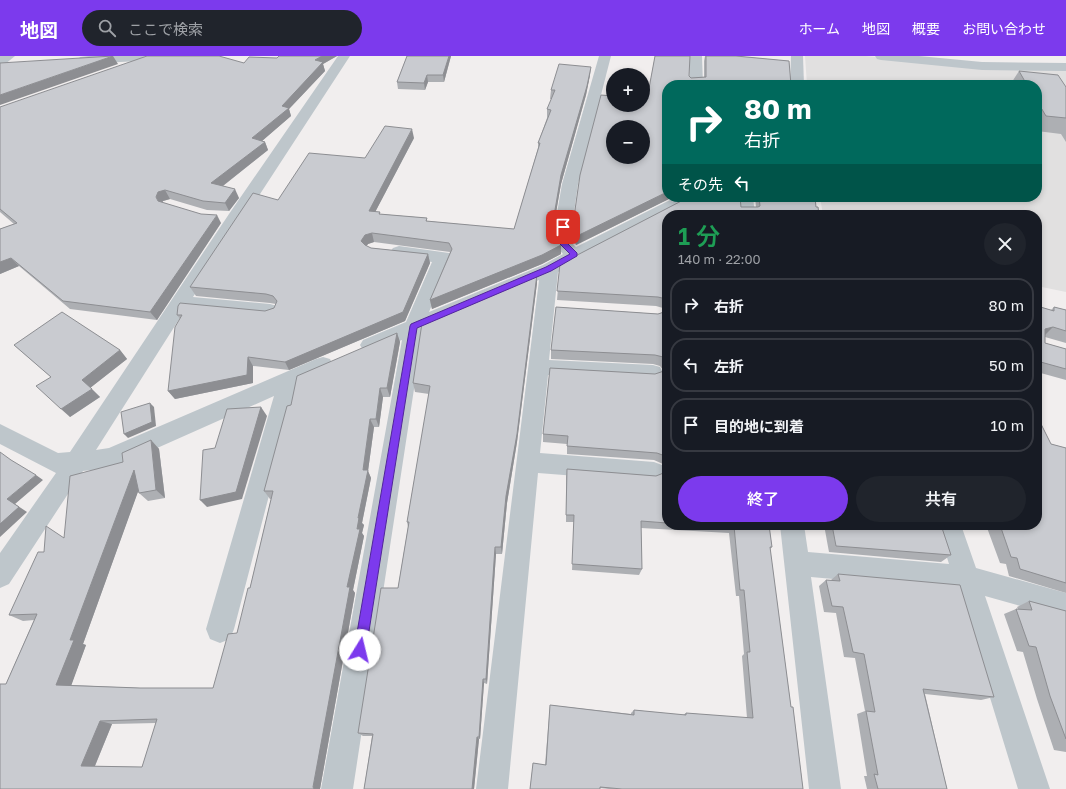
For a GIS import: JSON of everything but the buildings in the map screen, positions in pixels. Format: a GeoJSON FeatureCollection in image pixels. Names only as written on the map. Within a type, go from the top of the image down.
{"type":"FeatureCollection","features":[{"type":"Feature","properties":{"kind":"street"},"geometry":{"type":"LineString","coordinates":[[70,61],[157,56]]}},
{"type":"Feature","properties":{"kind":"street"},"geometry":{"type":"LineString","coordinates":[[113,72],[157,56]]}},
{"type":"Feature","properties":{"kind":"street"},"geometry":{"type":"LineString","coordinates":[[0,575],[181,303],[228,218],[344,56]]}},
{"type":"Feature","properties":{"kind":"street"},"geometry":{"type":"LineString","coordinates":[[574,254],[561,242],[570,184],[605,56]]}},
{"type":"Feature","properties":{"kind":"street"},"geometry":{"type":"LineString","coordinates":[[696,56],[696,80]]}},
{"type":"Feature","properties":{"kind":"street"},"geometry":{"type":"LineString","coordinates":[[797,56],[797,80]]}},
{"type":"Feature","properties":{"kind":"street"},"geometry":{"type":"LineString","coordinates":[[881,56],[982,66],[1066,67]]}},
{"type":"Feature","properties":{"kind":"street"},"geometry":{"type":"LineString","coordinates":[[0,62],[13,60]]}},
{"type":"Feature","properties":{"kind":"street"},"geometry":{"type":"LineString","coordinates":[[0,65],[13,60]]}},
{"type":"Feature","properties":{"kind":"street"},"geometry":{"type":"LineString","coordinates":[[663,210],[679,202]]}},
{"type":"Feature","properties":{"kind":"street"},"geometry":{"type":"LineString","coordinates":[[0,433],[56,463],[111,458],[348,354],[549,269],[574,254],[662,210]]}},
{"type":"Feature","properties":{"kind":"street"},"geometry":{"type":"LineString","coordinates":[[337,789],[414,326],[443,257],[381,250]]}},
{"type":"Feature","properties":{"kind":"street"},"geometry":{"type":"LineString","coordinates":[[492,789],[538,367],[552,308],[549,269]]}},
{"type":"Feature","properties":{"kind":"street"},"geometry":{"type":"LineString","coordinates":[[181,303],[270,311]]}},
{"type":"Feature","properties":{"kind":"street"},"geometry":{"type":"LineString","coordinates":[[538,367],[653,373]]}},
{"type":"Feature","properties":{"kind":"street"},"geometry":{"type":"LineString","coordinates":[[220,628],[289,380]]}},
{"type":"Feature","properties":{"kind":"street"},"geometry":{"type":"LineString","coordinates":[[528,462],[654,472]]}},
{"type":"Feature","properties":{"kind":"street"},"geometry":{"type":"LineString","coordinates":[[793,530],[825,789]]}},
{"type":"Feature","properties":{"kind":"street"},"geometry":{"type":"LineString","coordinates":[[951,530],[1034,789]]}},
{"type":"Feature","properties":{"kind":"street"},"geometry":{"type":"LineString","coordinates":[[798,563],[966,578],[1066,606]]}},
{"type":"Feature","properties":{"kind":"shaded area"},"geometry":{"type":"Polygon","coordinates":[[[805,56],[866,56],[985,68],[1066,69],[1066,292],[1042,287],[1042,210],[822,210],[821,202],[1042,202],[1042,80],[807,80],[805,56]]]}},
{"type":"Feature","properties":{"kind":"route"},"geometry":{"type":"LineString","coordinates":[[360,650],[414,326],[549,269],[574,254],[561,242],[563,227]]}}]}
